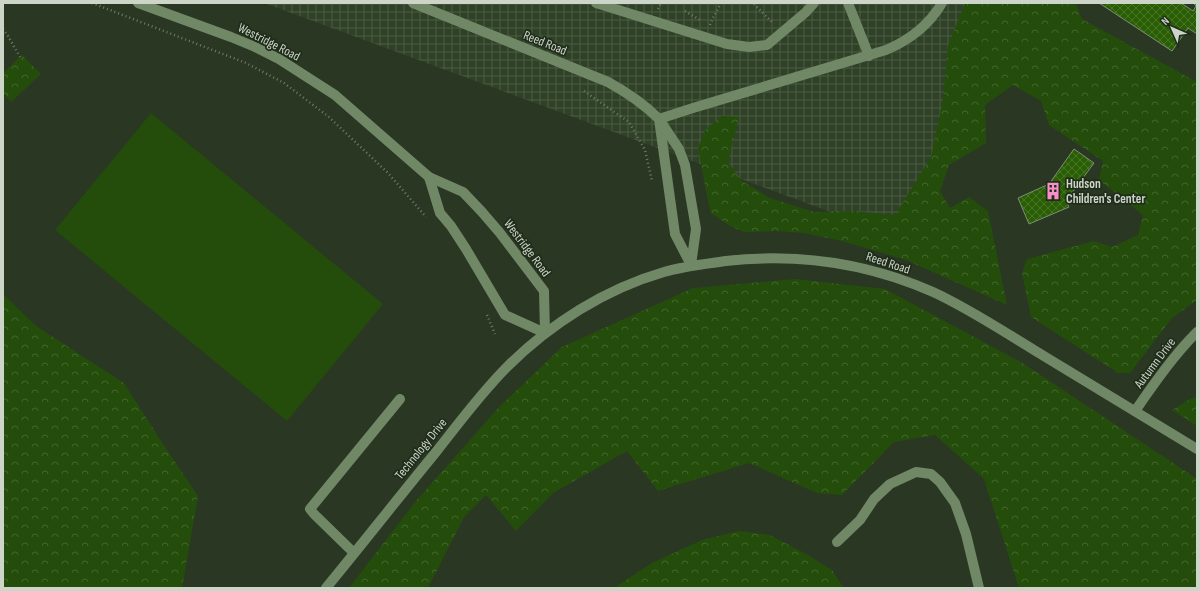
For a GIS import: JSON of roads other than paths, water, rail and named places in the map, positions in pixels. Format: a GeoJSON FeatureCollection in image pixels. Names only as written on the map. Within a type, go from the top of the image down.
{"type":"FeatureCollection","features":[{"type":"Feature","properties":{"kind":"street","name":"Westridge Road"},"geometry":{"type":"LineString","coordinates":[[138,3],[231,37],[279,59],[335,95],[429,177],[463,192],[500,233],[544,291],[545,333]]}},
{"type":"Feature","properties":{"kind":"street","name":"Reed Road"},"geometry":{"type":"LineString","coordinates":[[413,3],[608,82],[646,106],[659,119],[679,149],[685,165],[696,229],[691,265]]}},
{"type":"Feature","properties":{"kind":"street"},"geometry":{"type":"LineString","coordinates":[[596,3],[727,44],[749,47],[767,45],[806,12],[814,3]]}},
{"type":"Feature","properties":{"kind":"street"},"geometry":{"type":"LineString","coordinates":[[848,3],[869,56]]}},
{"type":"Feature","properties":{"kind":"street"},"geometry":{"type":"LineString","coordinates":[[691,265],[675,234],[659,119],[886,50],[902,43],[917,32],[930,20],[942,3]]}},
{"type":"Feature","properties":{"kind":"street"},"geometry":{"type":"LineString","coordinates":[[429,177],[440,213],[466,249],[505,315],[545,333]]}},
{"type":"Feature","properties":{"kind":"street","name":"Reed Road"},"geometry":{"type":"LineString","coordinates":[[545,333],[569,316],[618,290],[664,272],[691,265],[762,258],[789,258],[835,262],[885,274],[931,292],[961,306],[1197,449]]}},
{"type":"Feature","properties":{"kind":"street","name":"Autumn Drive"},"geometry":{"type":"LineString","coordinates":[[1135,411],[1161,374],[1197,332]]}},
{"type":"Feature","properties":{"kind":"street","name":"Technology Drive"},"geometry":{"type":"LineString","coordinates":[[326,588],[486,390],[508,366],[545,333]]}},
{"type":"Feature","properties":{"kind":"street"},"geometry":{"type":"LineString","coordinates":[[354,554],[310,509],[400,399]]}},
{"type":"Feature","properties":{"kind":"street"},"geometry":{"type":"LineString","coordinates":[[837,542],[860,520],[874,499],[890,484],[916,472],[931,474],[940,482],[955,503],[966,534],[979,588]]}},
{"type":"Feature","properties":{"kind":"place","name":"Hudson Children's Center"},"geometry":{"type":"Point","coordinates":[1053,191]}}]}
